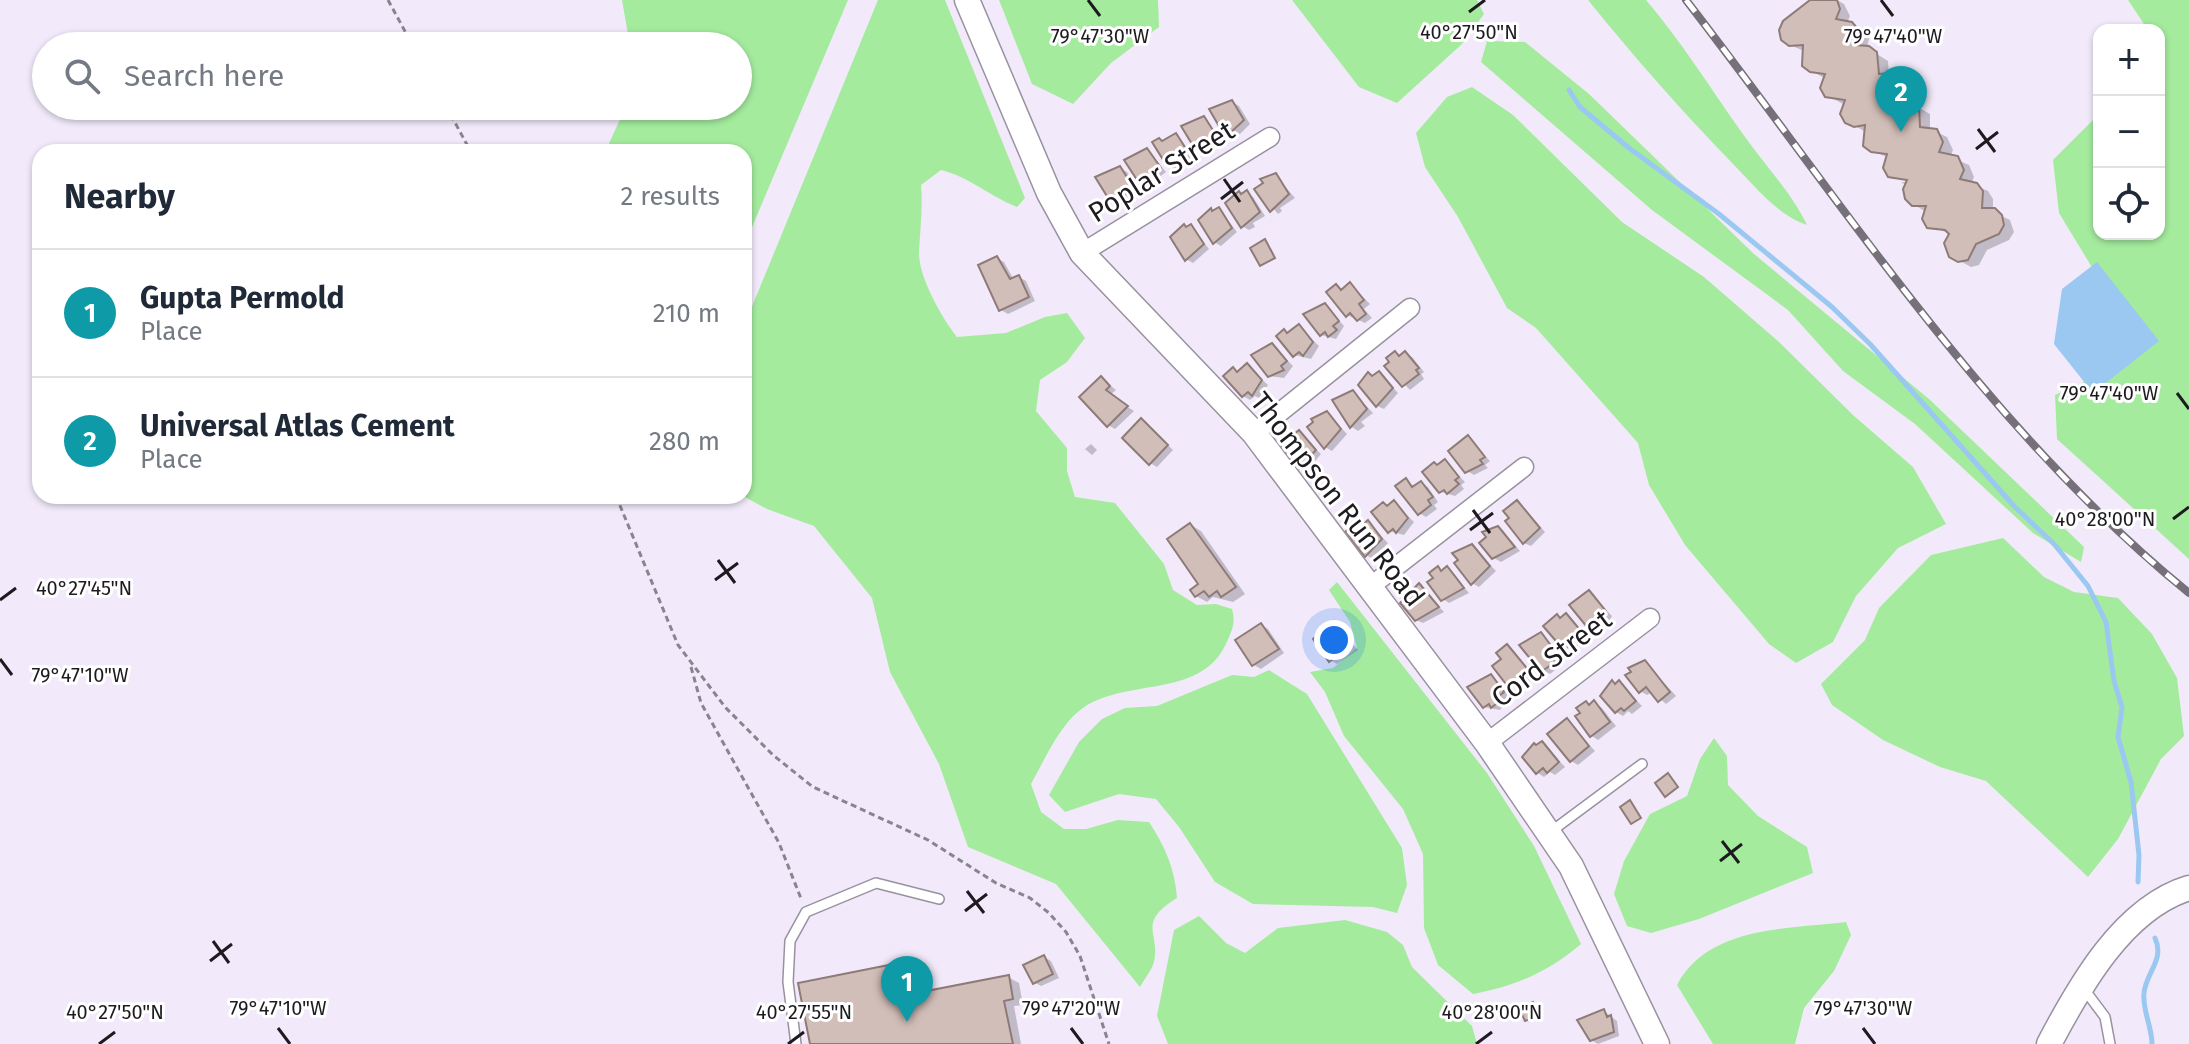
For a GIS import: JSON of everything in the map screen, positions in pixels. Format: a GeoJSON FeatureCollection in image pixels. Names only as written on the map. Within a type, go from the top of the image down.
{"type":"FeatureCollection","features":[{"type":"Feature","properties":{"kind":"street","name":"Thompson Run Road"},"geometry":{"type":"LineString","coordinates":[[967,0],[1049,193],[1082,253],[1254,433],[1487,743],[1571,866],[1657,1044]]}},
{"type":"Feature","properties":{"kind":"street","name":"Poplar Street"},"geometry":{"type":"LineString","coordinates":[[1082,253],[1270,137]]}},
{"type":"Feature","properties":{"kind":"street"},"geometry":{"type":"LineString","coordinates":[[1254,433],[1410,308]]}},
{"type":"Feature","properties":{"kind":"street"},"geometry":{"type":"LineString","coordinates":[[1371,586],[1524,467]]}},
{"type":"Feature","properties":{"kind":"street","name":"Cord Street"},"geometry":{"type":"LineString","coordinates":[[1487,743],[1650,618]]}},
{"type":"Feature","properties":{"kind":"street"},"geometry":{"type":"LineString","coordinates":[[2049,1044],[2104,951],[2134,923],[2178,892],[2189,888]]}},
{"type":"Feature","properties":{"kind":"lane"},"geometry":{"type":"LineString","coordinates":[[1549,833],[1642,764]]}},
{"type":"Feature","properties":{"kind":"lane"},"geometry":{"type":"LineString","coordinates":[[796,1044],[788,982],[790,941],[806,912],[876,883],[939,899]]}},
{"type":"Feature","properties":{"kind":"lane"},"geometry":{"type":"LineString","coordinates":[[2081,986],[2105,1017],[2110,1044]]}},
{"type":"Feature","properties":{"kind":"path"},"geometry":{"type":"LineString","coordinates":[[388,0],[405,32]]}},
{"type":"Feature","properties":{"kind":"path"},"geometry":{"type":"LineString","coordinates":[[454,120],[467,144]]}},
{"type":"Feature","properties":{"kind":"path"},"geometry":{"type":"LineString","coordinates":[[619,504],[678,645],[736,719],[804,782],[928,840],[996,883],[1030,898],[1049,913],[1066,932],[1080,956],[1109,1044]]}},
{"type":"Feature","properties":{"kind":"path"},"geometry":{"type":"LineString","coordinates":[[690,664],[701,703],[779,843],[806,912]]}},
{"type":"Feature","properties":{"kind":"green space"},"geometry":{"type":"Polygon","coordinates":[[[622,0],[848,0],[752,227],[752,144],[609,144],[620,120],[752,120],[752,32],[628,32],[622,0]]]}},
{"type":"Feature","properties":{"kind":"green space"},"geometry":{"type":"Polygon","coordinates":[[[878,0],[945,0],[1025,198],[1017,207],[961,177],[941,170],[921,185],[919,253],[927,286],[957,337],[1006,333],[1045,317],[1067,313],[1085,338],[1067,362],[1040,380],[1036,411],[1067,448],[1067,471],[1075,497],[1115,503],[1164,564],[1173,590],[1197,605],[1216,604],[1232,609],[1234,618],[1226,644],[1214,662],[1198,674],[1116,694],[1097,700],[1079,711],[1058,736],[1031,784],[1041,812],[1064,829],[1086,829],[1118,820],[1149,822],[1160,840],[1171,868],[1177,898],[1164,907],[1153,923],[1153,965],[1140,987],[1056,884],[968,847],[939,764],[890,672],[872,598],[814,526],[752,501],[752,307],[878,0]]]}},
{"type":"Feature","properties":{"kind":"green space"},"geometry":{"type":"Polygon","coordinates":[[[999,0],[1158,0],[1159,27],[1111,63],[1073,104],[1032,84],[999,0]]]}},
{"type":"Feature","properties":{"kind":"green space"},"geometry":{"type":"Polygon","coordinates":[[[1292,0],[1477,0],[1484,14],[1462,44],[1397,103],[1359,87],[1292,0]]]}},
{"type":"Feature","properties":{"kind":"green space"},"geometry":{"type":"Polygon","coordinates":[[[1588,0],[1646,0],[1784,188],[1807,225],[1786,215],[1758,190],[1658,83],[1588,0]]]}},
{"type":"Feature","properties":{"kind":"green space"},"geometry":{"type":"Polygon","coordinates":[[[2128,0],[2189,0],[2189,559],[2057,439],[2055,395],[2113,369],[2135,338],[2059,213],[2053,160],[2093,120],[2093,240],[2165,240],[2165,24],[2144,24],[2128,0]]]}},
{"type":"Feature","properties":{"kind":"green space"},"geometry":{"type":"Polygon","coordinates":[[[1487,41],[1525,42],[1589,94],[1754,254],[1929,399],[2084,547],[2081,562],[2033,533],[1915,424],[1843,371],[1788,310],[1652,210],[1481,62],[1487,41]]]}},
{"type":"Feature","properties":{"kind":"green space"},"geometry":{"type":"Polygon","coordinates":[[[1472,87],[1513,115],[1622,222],[1704,277],[1913,467],[1946,524],[1898,548],[1856,596],[1833,642],[1796,663],[1769,644],[1685,545],[1649,485],[1638,443],[1536,328],[1507,308],[1458,217],[1425,167],[1416,133],[1447,97],[1472,87]]]}},
{"type":"Feature","properties":{"kind":"green space"},"geometry":{"type":"Polygon","coordinates":[[[2003,538],[2044,577],[2074,592],[2118,598],[2152,634],[2177,678],[2184,736],[2161,759],[2118,839],[2088,877],[1986,781],[1940,767],[1883,740],[1832,705],[1821,684],[1865,640],[1879,608],[1931,555],[2003,538]]]}},
{"type":"Feature","properties":{"kind":"green space"},"geometry":{"type":"Polygon","coordinates":[[[1337,582],[1487,773],[1534,846],[1581,944],[1544,970],[1503,987],[1473,994],[1438,965],[1424,928],[1423,854],[1403,809],[1344,736],[1325,692],[1310,672],[1333,668],[1357,648],[1350,622],[1329,590],[1337,582]]]}},
{"type":"Feature","properties":{"kind":"green space"},"geometry":{"type":"Polygon","coordinates":[[[1269,670],[1307,694],[1402,848],[1407,885],[1397,913],[1373,907],[1253,904],[1215,882],[1179,827],[1156,799],[1119,794],[1065,812],[1049,795],[1079,742],[1102,719],[1125,708],[1157,706],[1232,675],[1254,677],[1269,670]]]}},
{"type":"Feature","properties":{"kind":"green space"},"geometry":{"type":"Polygon","coordinates":[[[1714,738],[1727,756],[1728,785],[1758,816],[1807,847],[1813,873],[1699,919],[1651,933],[1627,926],[1614,894],[1624,861],[1650,814],[1687,796],[1700,759],[1714,738]]]}},
{"type":"Feature","properties":{"kind":"green space"},"geometry":{"type":"Polygon","coordinates":[[[1199,916],[1226,943],[1245,953],[1278,928],[1345,920],[1387,932],[1403,945],[1412,967],[1472,1026],[1477,1044],[1168,1044],[1157,1016],[1174,930],[1199,916]]]}},
{"type":"Feature","properties":{"kind":"green space"},"geometry":{"type":"Polygon","coordinates":[[[1846,922],[1851,935],[1834,971],[1804,1008],[1795,1044],[1713,1044],[1677,985],[1691,966],[1708,951],[1751,934],[1846,922]]]}},
{"type":"Feature","properties":{"kind":"water"},"geometry":{"type":"Polygon","coordinates":[[[2097,262],[2159,341],[2093,393],[2054,344],[2062,289],[2097,262]]]}},
{"type":"Feature","properties":{"kind":"building"},"geometry":{"type":"Polygon","coordinates":[[[1810,0],[1837,0],[1840,9],[1836,19],[1852,22],[1859,30],[1856,45],[1869,46],[1877,52],[1879,74],[1891,73],[1899,79],[1899,100],[1911,100],[1919,106],[1920,127],[1937,129],[1943,142],[1939,152],[1958,156],[1964,170],[1960,179],[1977,183],[1983,191],[1982,208],[1995,208],[2002,215],[2004,225],[1999,234],[1976,244],[1968,260],[1958,262],[1949,257],[1944,243],[1949,234],[1945,230],[1927,228],[1922,219],[1926,206],[1912,206],[1905,199],[1903,189],[1907,180],[1888,177],[1883,168],[1887,154],[1871,152],[1863,146],[1865,125],[1854,127],[1845,123],[1840,114],[1845,100],[1825,97],[1820,88],[1825,74],[1810,72],[1802,66],[1803,45],[1789,46],[1781,40],[1779,30],[1783,21],[1810,0]]]}},
{"type":"Feature","properties":{"kind":"building"},"geometry":{"type":"Polygon","coordinates":[[[1232,100],[1244,120],[1230,133],[1228,130],[1223,133],[1209,109],[1232,100]]]}},
{"type":"Feature","properties":{"kind":"building"},"geometry":{"type":"Polygon","coordinates":[[[1204,116],[1216,135],[1195,149],[1181,126],[1204,116]]]}},
{"type":"Feature","properties":{"kind":"building"},"geometry":{"type":"Polygon","coordinates":[[[1176,133],[1188,152],[1180,157],[1183,161],[1167,166],[1152,142],[1159,138],[1162,141],[1176,133]]]}},
{"type":"Feature","properties":{"kind":"building"},"geometry":{"type":"Polygon","coordinates":[[[1147,148],[1161,168],[1139,183],[1124,160],[1147,148]]]}},
{"type":"Feature","properties":{"kind":"building"},"geometry":{"type":"Polygon","coordinates":[[[1120,166],[1133,187],[1120,199],[1118,196],[1110,201],[1095,177],[1120,166]]]}},
{"type":"Feature","properties":{"kind":"building"},"geometry":{"type":"Polygon","coordinates":[[[1276,173],[1289,194],[1270,212],[1254,189],[1263,183],[1260,179],[1276,173]]]}},
{"type":"Feature","properties":{"kind":"building"},"geometry":{"type":"Polygon","coordinates":[[[1247,190],[1260,212],[1241,228],[1225,203],[1239,191],[1241,194],[1247,190]]]}},
{"type":"Feature","properties":{"kind":"building"},"geometry":{"type":"Polygon","coordinates":[[[1219,207],[1232,228],[1213,244],[1198,220],[1211,208],[1212,211],[1219,207]]]}},
{"type":"Feature","properties":{"kind":"building"},"geometry":{"type":"Polygon","coordinates":[[[1184,224],[1186,227],[1191,224],[1204,244],[1185,261],[1170,237],[1184,224]]]}},
{"type":"Feature","properties":{"kind":"building"},"geometry":{"type":"Polygon","coordinates":[[[1265,239],[1275,258],[1260,266],[1250,248],[1265,239]]]}},
{"type":"Feature","properties":{"kind":"building"},"geometry":{"type":"Polygon","coordinates":[[[997,256],[1010,279],[1019,275],[1029,297],[999,311],[978,265],[997,256]]]}},
{"type":"Feature","properties":{"kind":"building"},"geometry":{"type":"Polygon","coordinates":[[[1350,282],[1364,300],[1359,304],[1366,314],[1357,321],[1350,313],[1346,317],[1326,292],[1336,284],[1341,290],[1350,282]]]}},
{"type":"Feature","properties":{"kind":"building"},"geometry":{"type":"Polygon","coordinates":[[[1325,303],[1339,321],[1333,326],[1337,330],[1328,337],[1325,332],[1320,336],[1303,314],[1325,303]]]}},
{"type":"Feature","properties":{"kind":"building"},"geometry":{"type":"Polygon","coordinates":[[[1299,324],[1313,342],[1303,356],[1299,352],[1293,357],[1276,336],[1284,329],[1287,333],[1299,324]]]}},
{"type":"Feature","properties":{"kind":"building"},"geometry":{"type":"Polygon","coordinates":[[[1272,343],[1287,361],[1281,366],[1284,370],[1268,377],[1251,355],[1272,343]]]}},
{"type":"Feature","properties":{"kind":"building"},"geometry":{"type":"Polygon","coordinates":[[[1395,351],[1399,356],[1405,351],[1419,368],[1416,370],[1419,374],[1402,387],[1384,366],[1389,362],[1386,358],[1395,351]]]}},
{"type":"Feature","properties":{"kind":"building"},"geometry":{"type":"Polygon","coordinates":[[[1247,363],[1262,380],[1252,396],[1248,392],[1242,397],[1223,376],[1233,367],[1237,372],[1247,363]]]}},
{"type":"Feature","properties":{"kind":"building"},"geometry":{"type":"Polygon","coordinates":[[[1379,371],[1393,388],[1376,407],[1358,385],[1368,372],[1372,376],[1379,371]]]}},
{"type":"Feature","properties":{"kind":"building"},"geometry":{"type":"Polygon","coordinates":[[[1101,376],[1110,386],[1106,390],[1128,406],[1107,427],[1079,397],[1101,376]]]}},
{"type":"Feature","properties":{"kind":"building"},"geometry":{"type":"Polygon","coordinates":[[[1353,390],[1367,409],[1350,428],[1332,400],[1353,390]]]}},
{"type":"Feature","properties":{"kind":"building"},"geometry":{"type":"Polygon","coordinates":[[[1327,411],[1341,429],[1324,449],[1307,427],[1313,422],[1311,419],[1327,411]]]}},
{"type":"Feature","properties":{"kind":"building"},"geometry":{"type":"Polygon","coordinates":[[[1141,418],[1168,445],[1149,465],[1122,438],[1141,418]]]}},
{"type":"Feature","properties":{"kind":"building"},"geometry":{"type":"Polygon","coordinates":[[[1299,430],[1316,450],[1299,469],[1280,446],[1299,430]]]}},
{"type":"Feature","properties":{"kind":"building"},"geometry":{"type":"Polygon","coordinates":[[[1468,435],[1485,457],[1480,460],[1483,464],[1465,473],[1448,451],[1468,435]]]}},
{"type":"Feature","properties":{"kind":"building"},"geometry":{"type":"Polygon","coordinates":[[[1445,459],[1459,477],[1455,480],[1459,484],[1447,494],[1444,490],[1439,493],[1422,472],[1434,462],[1437,465],[1445,459]]]}},
{"type":"Feature","properties":{"kind":"building"},"geometry":{"type":"Polygon","coordinates":[[[1406,478],[1412,487],[1421,481],[1433,497],[1428,500],[1431,505],[1418,515],[1395,486],[1406,478]]]}},
{"type":"Feature","properties":{"kind":"building"},"geometry":{"type":"Polygon","coordinates":[[[1394,500],[1408,518],[1396,533],[1393,529],[1388,533],[1371,512],[1383,502],[1387,506],[1394,500]]]}},
{"type":"Feature","properties":{"kind":"building"},"geometry":{"type":"Polygon","coordinates":[[[1517,500],[1540,528],[1523,544],[1505,521],[1509,518],[1503,511],[1517,500]]]}},
{"type":"Feature","properties":{"kind":"building"},"geometry":{"type":"Polygon","coordinates":[[[1368,520],[1382,539],[1365,557],[1345,532],[1357,522],[1360,527],[1368,520]]]}},
{"type":"Feature","properties":{"kind":"building"},"geometry":{"type":"Polygon","coordinates":[[[1190,523],[1236,587],[1221,597],[1217,591],[1209,597],[1204,591],[1195,597],[1190,590],[1198,584],[1167,539],[1190,523]]]}},
{"type":"Feature","properties":{"kind":"building"},"geometry":{"type":"Polygon","coordinates":[[[1498,526],[1515,547],[1492,559],[1479,543],[1486,537],[1482,532],[1498,526]]]}},
{"type":"Feature","properties":{"kind":"building"},"geometry":{"type":"Polygon","coordinates":[[[1472,544],[1490,566],[1471,585],[1454,563],[1458,560],[1452,553],[1472,544]]]}},
{"type":"Feature","properties":{"kind":"building"},"geometry":{"type":"Polygon","coordinates":[[[1438,566],[1441,571],[1447,566],[1464,588],[1441,601],[1427,582],[1433,578],[1429,573],[1438,566]]]}},
{"type":"Feature","properties":{"kind":"building"},"geometry":{"type":"Polygon","coordinates":[[[1419,583],[1439,607],[1415,621],[1400,603],[1419,583]]]}},
{"type":"Feature","properties":{"kind":"building"},"geometry":{"type":"Polygon","coordinates":[[[1589,590],[1606,611],[1600,622],[1587,627],[1569,605],[1589,590]]]}},
{"type":"Feature","properties":{"kind":"building"},"geometry":{"type":"Polygon","coordinates":[[[1566,613],[1581,631],[1568,647],[1566,644],[1561,647],[1543,626],[1557,614],[1560,618],[1566,613]]]}},
{"type":"Feature","properties":{"kind":"building"},"geometry":{"type":"Polygon","coordinates":[[[1334,621],[1352,645],[1329,662],[1313,639],[1334,621]]]}},
{"type":"Feature","properties":{"kind":"building"},"geometry":{"type":"Polygon","coordinates":[[[1261,623],[1279,649],[1252,666],[1235,640],[1261,623]]]}},
{"type":"Feature","properties":{"kind":"building"},"geometry":{"type":"Polygon","coordinates":[[[1541,632],[1555,651],[1550,655],[1555,662],[1541,672],[1519,645],[1541,632]]]}},
{"type":"Feature","properties":{"kind":"building"},"geometry":{"type":"Polygon","coordinates":[[[1507,644],[1530,672],[1517,687],[1514,684],[1509,688],[1492,666],[1501,659],[1496,653],[1507,644]]]}},
{"type":"Feature","properties":{"kind":"building"},"geometry":{"type":"Polygon","coordinates":[[[1645,660],[1670,692],[1658,702],[1646,687],[1639,693],[1625,675],[1631,672],[1628,668],[1645,660]]]}},
{"type":"Feature","properties":{"kind":"building"},"geometry":{"type":"Polygon","coordinates":[[[1491,674],[1504,692],[1499,696],[1501,700],[1491,708],[1489,704],[1483,708],[1467,687],[1491,674]]]}},
{"type":"Feature","properties":{"kind":"building"},"geometry":{"type":"Polygon","coordinates":[[[1612,680],[1615,684],[1619,680],[1636,701],[1624,711],[1621,708],[1615,713],[1600,696],[1612,680]]]}},
{"type":"Feature","properties":{"kind":"building"},"geometry":{"type":"Polygon","coordinates":[[[1594,700],[1610,722],[1590,737],[1575,716],[1580,713],[1576,708],[1586,701],[1589,705],[1594,700]]]}},
{"type":"Feature","properties":{"kind":"building"},"geometry":{"type":"Polygon","coordinates":[[[1567,718],[1589,746],[1570,762],[1547,734],[1567,718]]]}},
{"type":"Feature","properties":{"kind":"building"},"geometry":{"type":"Polygon","coordinates":[[[1542,741],[1559,762],[1547,773],[1543,768],[1536,774],[1522,757],[1534,743],[1536,745],[1542,741]]]}},
{"type":"Feature","properties":{"kind":"building"},"geometry":{"type":"Polygon","coordinates":[[[1668,773],[1678,787],[1665,797],[1655,783],[1668,773]]]}},
{"type":"Feature","properties":{"kind":"building"},"geometry":{"type":"Polygon","coordinates":[[[1630,800],[1641,818],[1631,824],[1620,807],[1630,800]]]}},
{"type":"Feature","properties":{"kind":"building"},"geometry":{"type":"Polygon","coordinates":[[[1044,955],[1053,974],[1033,984],[1023,965],[1044,955]]]}},
{"type":"Feature","properties":{"kind":"building"},"geometry":{"type":"Polygon","coordinates":[[[909,961],[916,993],[1009,975],[1013,999],[1004,1001],[1013,1044],[810,1044],[798,983],[909,961]]]}},
{"type":"Feature","properties":{"kind":"building"},"geometry":{"type":"Polygon","coordinates":[[[1533,1002],[1538,1016],[1525,1021],[1519,1008],[1533,1002]]]}},
{"type":"Feature","properties":{"kind":"building"},"geometry":{"type":"Polygon","coordinates":[[[1604,1009],[1607,1017],[1611,1015],[1614,1032],[1590,1041],[1577,1020],[1604,1009]]]}},
{"type":"Feature","properties":{"kind":"waterway"},"geometry":{"type":"LineString","coordinates":[[1569,90],[1580,107],[1629,148],[1719,214],[1832,307],[1870,344],[2014,506],[2054,544],[2088,586],[2106,622],[2114,681],[2122,707],[2118,737],[2131,782],[2139,855],[2138,882]]}},
{"type":"Feature","properties":{"kind":"waterway"},"geometry":{"type":"LineString","coordinates":[[2152,1044],[2144,999],[2145,986],[2158,953],[2155,938]]}},
{"type":"Feature","properties":{"kind":"railway"},"geometry":{"type":"LineString","coordinates":[[1686,0],[1861,234],[1983,387],[2048,460],[2116,529],[2189,593]]}},
{"type":"Feature","properties":{"kind":"place","name":"Universal Atlas Cement"},"geometry":{"type":"Point","coordinates":[1901,132]}},
{"type":"Feature","properties":{"kind":"place","name":"Gupta Permold"},"geometry":{"type":"Point","coordinates":[907,1022]}}]}
